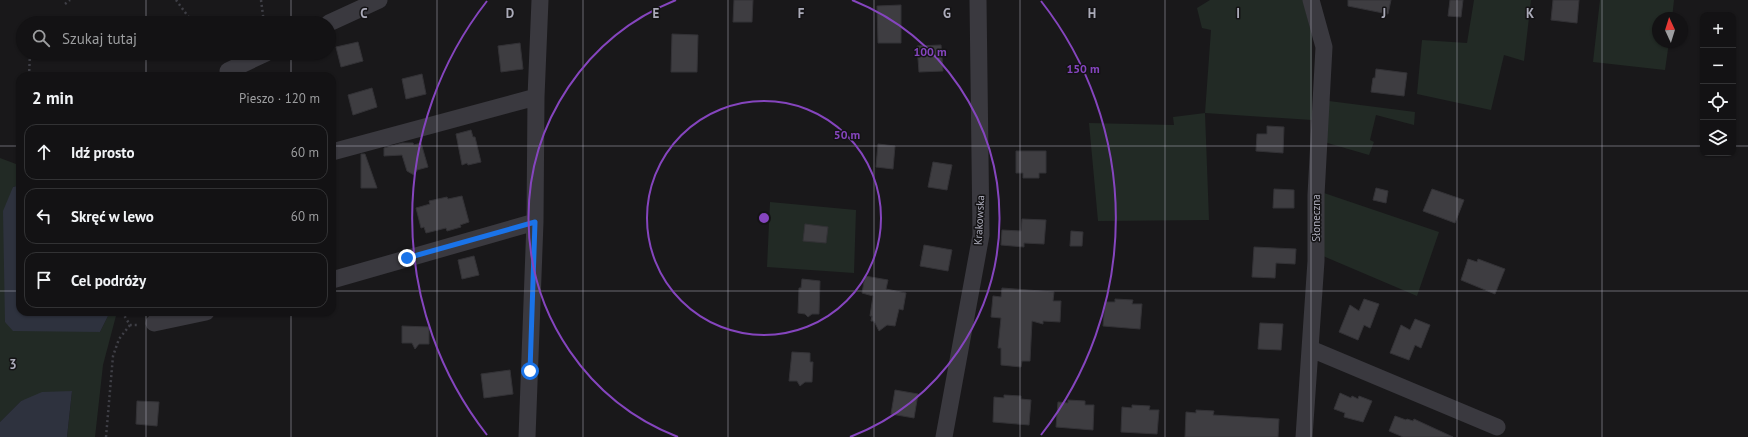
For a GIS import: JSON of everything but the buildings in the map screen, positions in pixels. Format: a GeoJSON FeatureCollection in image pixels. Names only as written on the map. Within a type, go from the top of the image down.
{"type":"FeatureCollection","features":[{"type":"Feature","properties":{"kind":"street"},"geometry":{"type":"LineString","coordinates":[[336,21],[378,0]]}},
{"type":"Feature","properties":{"kind":"street"},"geometry":{"type":"LineString","coordinates":[[527,437],[535,222],[536,97],[540,0]]}},
{"type":"Feature","properties":{"kind":"street","name":"Krakowska"},"geometry":{"type":"LineString","coordinates":[[944,437],[981,235],[978,0]]}},
{"type":"Feature","properties":{"kind":"street","name":"Słoneczna"},"geometry":{"type":"LineString","coordinates":[[1304,437],[1316,261],[1318,147],[1324,47],[1311,0]]}},
{"type":"Feature","properties":{"kind":"street"},"geometry":{"type":"LineString","coordinates":[[228,71],[251,60]]}},
{"type":"Feature","properties":{"kind":"street"},"geometry":{"type":"LineString","coordinates":[[336,151],[536,97]]}},
{"type":"Feature","properties":{"kind":"street"},"geometry":{"type":"LineString","coordinates":[[336,279],[535,222]]}},
{"type":"Feature","properties":{"kind":"street"},"geometry":{"type":"LineString","coordinates":[[154,323],[187,316]]}},
{"type":"Feature","properties":{"kind":"street"},"geometry":{"type":"LineString","coordinates":[[1311,349],[1498,427]]}},
{"type":"Feature","properties":{"kind":"path"},"geometry":{"type":"LineString","coordinates":[[65,4],[70,0]]}},
{"type":"Feature","properties":{"kind":"path"},"geometry":{"type":"LineString","coordinates":[[176,0],[188,16]]}},
{"type":"Feature","properties":{"kind":"path"},"geometry":{"type":"LineString","coordinates":[[261,0],[263,16]]}},
{"type":"Feature","properties":{"kind":"path"},"geometry":{"type":"LineString","coordinates":[[29,72],[30,60]]}},
{"type":"Feature","properties":{"kind":"path"},"geometry":{"type":"LineString","coordinates":[[124,316],[130,325],[136,326],[154,323]]}},
{"type":"Feature","properties":{"kind":"path"},"geometry":{"type":"LineString","coordinates":[[106,437],[113,356],[119,339],[130,325]]}},
{"type":"Feature","properties":{"kind":"shaded area"},"geometry":{"type":"Polygon","coordinates":[[[1210,0],[1303,0],[1312,36],[1312,120],[1205,113],[1211,30],[1202,28],[1197,8],[1210,0]]]}},
{"type":"Feature","properties":{"kind":"shaded area"},"geometry":{"type":"Polygon","coordinates":[[[1474,0],[1531,0],[1524,61],[1504,55],[1491,110],[1417,94],[1422,40],[1467,43],[1474,0]]]}},
{"type":"Feature","properties":{"kind":"shaded area"},"geometry":{"type":"Polygon","coordinates":[[[1600,0],[1674,0],[1673,12],[1652,12],[1652,48],[1668,48],[1665,70],[1593,62],[1600,0]]]}},
{"type":"Feature","properties":{"kind":"shaded area"},"geometry":{"type":"Polygon","coordinates":[[[1329,101],[1415,112],[1414,125],[1376,115],[1370,140],[1374,142],[1369,155],[1324,142],[1329,101]]]}},
{"type":"Feature","properties":{"kind":"shaded area"},"geometry":{"type":"Polygon","coordinates":[[[1205,113],[1209,220],[1098,221],[1089,123],[1174,125],[1173,117],[1205,113]]]}},
{"type":"Feature","properties":{"kind":"shaded area"},"geometry":{"type":"Polygon","coordinates":[[[0,158],[16,164],[16,186],[13,187],[5,322],[100,332],[108,316],[116,316],[103,365],[95,437],[67,437],[72,391],[21,401],[0,422],[0,158]]]}},
{"type":"Feature","properties":{"kind":"shaded area"},"geometry":{"type":"Polygon","coordinates":[[[1324,193],[1439,232],[1417,296],[1323,256],[1324,193]]]}},
{"type":"Feature","properties":{"kind":"shaded area"},"geometry":{"type":"Polygon","coordinates":[[[770,202],[856,210],[854,273],[767,267],[770,202]]]}},
{"type":"Feature","properties":{"kind":"water"},"geometry":{"type":"Polygon","coordinates":[[[16,186],[16,316],[108,316],[100,332],[13,331],[5,322],[3,211],[13,187],[16,186]]]}},
{"type":"Feature","properties":{"kind":"water"},"geometry":{"type":"Polygon","coordinates":[[[72,391],[67,437],[0,437],[0,422],[21,401],[42,392],[72,391]]]}},
{"type":"Feature","properties":{"kind":"route"},"geometry":{"type":"LineString","coordinates":[[407,258],[535,222],[530,371]]}}]}
